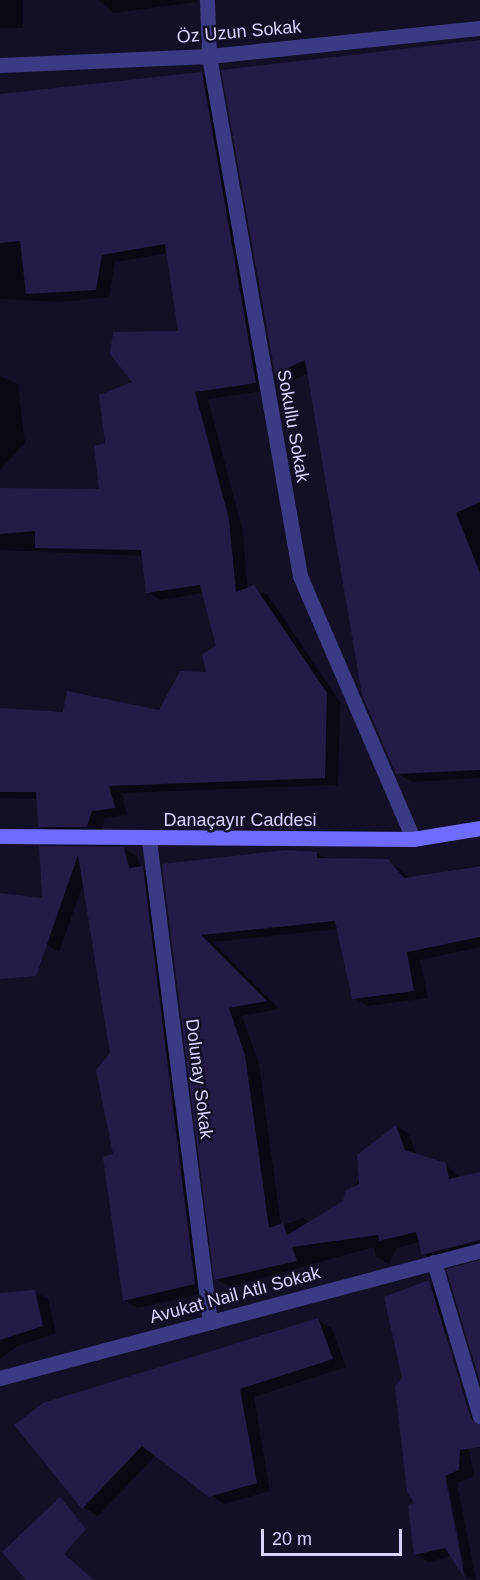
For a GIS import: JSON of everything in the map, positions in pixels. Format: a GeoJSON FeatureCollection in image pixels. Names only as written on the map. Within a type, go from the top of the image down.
{"type":"FeatureCollection","features":[{"type":"Feature","properties":{"kind":"street","name":"Sokullu Sokak"},"geometry":{"type":"LineString","coordinates":[[207,0],[209,56],[300,576],[413,839]]}},
{"type":"Feature","properties":{"kind":"street","name":"Öz Uzun Sokak"},"geometry":{"type":"LineString","coordinates":[[0,65],[209,56],[480,28]]}},
{"type":"Feature","properties":{"kind":"street","name":"Danaçayır Caddesi"},"geometry":{"type":"LineString","coordinates":[[0,836],[149,840],[413,839],[480,828]]}},
{"type":"Feature","properties":{"kind":"street","name":"Dolunay Sokak"},"geometry":{"type":"LineString","coordinates":[[149,840],[210,1322]]}},
{"type":"Feature","properties":{"kind":"street","name":"Avukat Nail Atlı Sokak"},"geometry":{"type":"LineString","coordinates":[[0,1378],[480,1250]]}},
{"type":"Feature","properties":{"kind":"street"},"geometry":{"type":"LineString","coordinates":[[434,1262],[480,1416]]}},
{"type":"Feature","properties":{"kind":"building"},"geometry":{"type":"Polygon","coordinates":[[[480,40],[480,502],[456,513],[480,573],[480,770],[396,774],[362,695],[305,360],[275,374],[221,70],[480,40]]]}},
{"type":"Feature","properties":{"kind":"building"},"geometry":{"type":"Polygon","coordinates":[[[202,72],[256,383],[195,392],[229,519],[236,592],[254,585],[327,693],[325,778],[109,786],[115,808],[92,811],[87,827],[38,827],[36,792],[0,792],[0,708],[63,712],[67,691],[159,710],[180,671],[206,672],[202,654],[216,646],[200,585],[146,593],[141,550],[35,548],[35,531],[0,534],[0,488],[99,489],[94,446],[105,443],[99,395],[132,382],[110,354],[113,332],[178,331],[165,244],[102,255],[96,290],[26,294],[20,241],[0,243],[0,94],[202,72]]]}},
{"type":"Feature","properties":{"kind":"building"},"geometry":{"type":"Polygon","coordinates":[[[39,846],[124,847],[129,868],[143,866],[195,1284],[123,1301],[103,1157],[113,1154],[96,1070],[110,1053],[78,855],[36,976],[0,979],[0,893],[42,898],[39,846]]]}},
{"type":"Feature","properties":{"kind":"building"},"geometry":{"type":"Polygon","coordinates":[[[286,850],[317,852],[317,858],[388,859],[404,878],[480,866],[480,937],[407,952],[414,991],[352,999],[335,921],[201,935],[267,1001],[229,1008],[245,1055],[269,1228],[283,1223],[287,1235],[343,1201],[345,1191],[359,1184],[357,1155],[396,1125],[405,1150],[446,1163],[449,1179],[480,1172],[480,1240],[422,1255],[416,1232],[379,1241],[378,1235],[292,1247],[297,1261],[214,1280],[162,864],[286,850]]]}},
{"type":"Feature","properties":{"kind":"building"},"geometry":{"type":"Polygon","coordinates":[[[480,1260],[480,1382],[446,1269],[480,1260]]]}},
{"type":"Feature","properties":{"kind":"building"},"geometry":{"type":"Polygon","coordinates":[[[429,1280],[471,1419],[480,1425],[480,1447],[460,1450],[459,1470],[445,1476],[465,1579],[445,1548],[414,1555],[408,1505],[414,1503],[407,1492],[395,1386],[402,1378],[384,1297],[429,1280]]]}},
{"type":"Feature","properties":{"kind":"building"},"geometry":{"type":"Polygon","coordinates":[[[35,1290],[43,1326],[0,1340],[0,1293],[35,1290]]]}},
{"type":"Feature","properties":{"kind":"building"},"geometry":{"type":"Polygon","coordinates":[[[318,1318],[333,1359],[240,1389],[257,1483],[209,1497],[142,1446],[82,1509],[14,1425],[43,1403],[318,1318]]]}},
{"type":"Feature","properties":{"kind":"building"},"geometry":{"type":"Polygon","coordinates":[[[60,1497],[86,1529],[64,1554],[94,1580],[26,1580],[2,1552],[60,1497]]]}}]}
